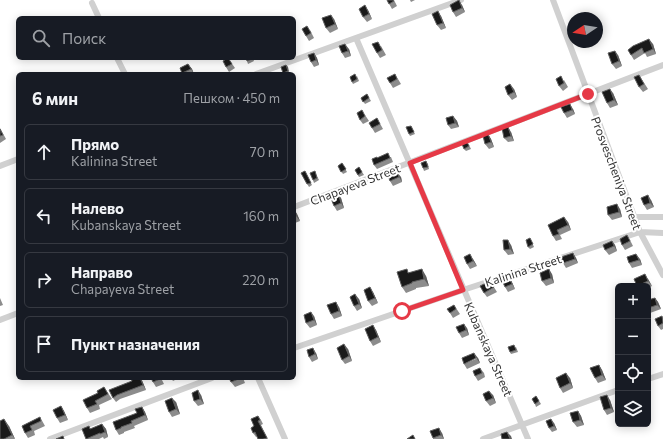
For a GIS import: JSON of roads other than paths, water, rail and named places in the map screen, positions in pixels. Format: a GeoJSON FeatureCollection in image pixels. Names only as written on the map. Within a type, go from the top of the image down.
{"type":"FeatureCollection","features":[{"type":"Feature","properties":{"kind":"street"},"geometry":{"type":"LineString","coordinates":[[296,60],[461,0]]}},
{"type":"Feature","properties":{"kind":"street","name":"Prosvescheniya Street"},"geometry":{"type":"LineString","coordinates":[[553,0],[634,217],[640,232],[663,275]]}},
{"type":"Feature","properties":{"kind":"street"},"geometry":{"type":"LineString","coordinates":[[92,3],[98,16]]}},
{"type":"Feature","properties":{"kind":"street","name":"Kubanskaya Street"},"geometry":{"type":"LineString","coordinates":[[356,38],[528,439]]}},
{"type":"Feature","properties":{"kind":"street"},"geometry":{"type":"LineString","coordinates":[[118,60],[124,72]]}},
{"type":"Feature","properties":{"kind":"street"},"geometry":{"type":"LineString","coordinates":[[262,72],[295,60]]}},
{"type":"Feature","properties":{"kind":"street","name":"Chapayeva Street"},"geometry":{"type":"LineString","coordinates":[[296,206],[663,65]]}},
{"type":"Feature","properties":{"kind":"street"},"geometry":{"type":"LineString","coordinates":[[0,166],[16,160]]}},
{"type":"Feature","properties":{"kind":"street"},"geometry":{"type":"LineString","coordinates":[[634,217],[663,217]]}},
{"type":"Feature","properties":{"kind":"street","name":"Kalinina Street"},"geometry":{"type":"LineString","coordinates":[[296,347],[463,290],[640,232],[663,233]]}},
{"type":"Feature","properties":{"kind":"street"},"geometry":{"type":"LineString","coordinates":[[0,320],[16,314]]}},
{"type":"Feature","properties":{"kind":"street"},"geometry":{"type":"LineString","coordinates":[[651,378],[663,374]]}},
{"type":"Feature","properties":{"kind":"street"},"geometry":{"type":"LineString","coordinates":[[50,439],[207,380]]}},
{"type":"Feature","properties":{"kind":"street"},"geometry":{"type":"LineString","coordinates":[[259,380],[285,439]]}},
{"type":"Feature","properties":{"kind":"street"},"geometry":{"type":"LineString","coordinates":[[483,439],[615,391]]}}]}
